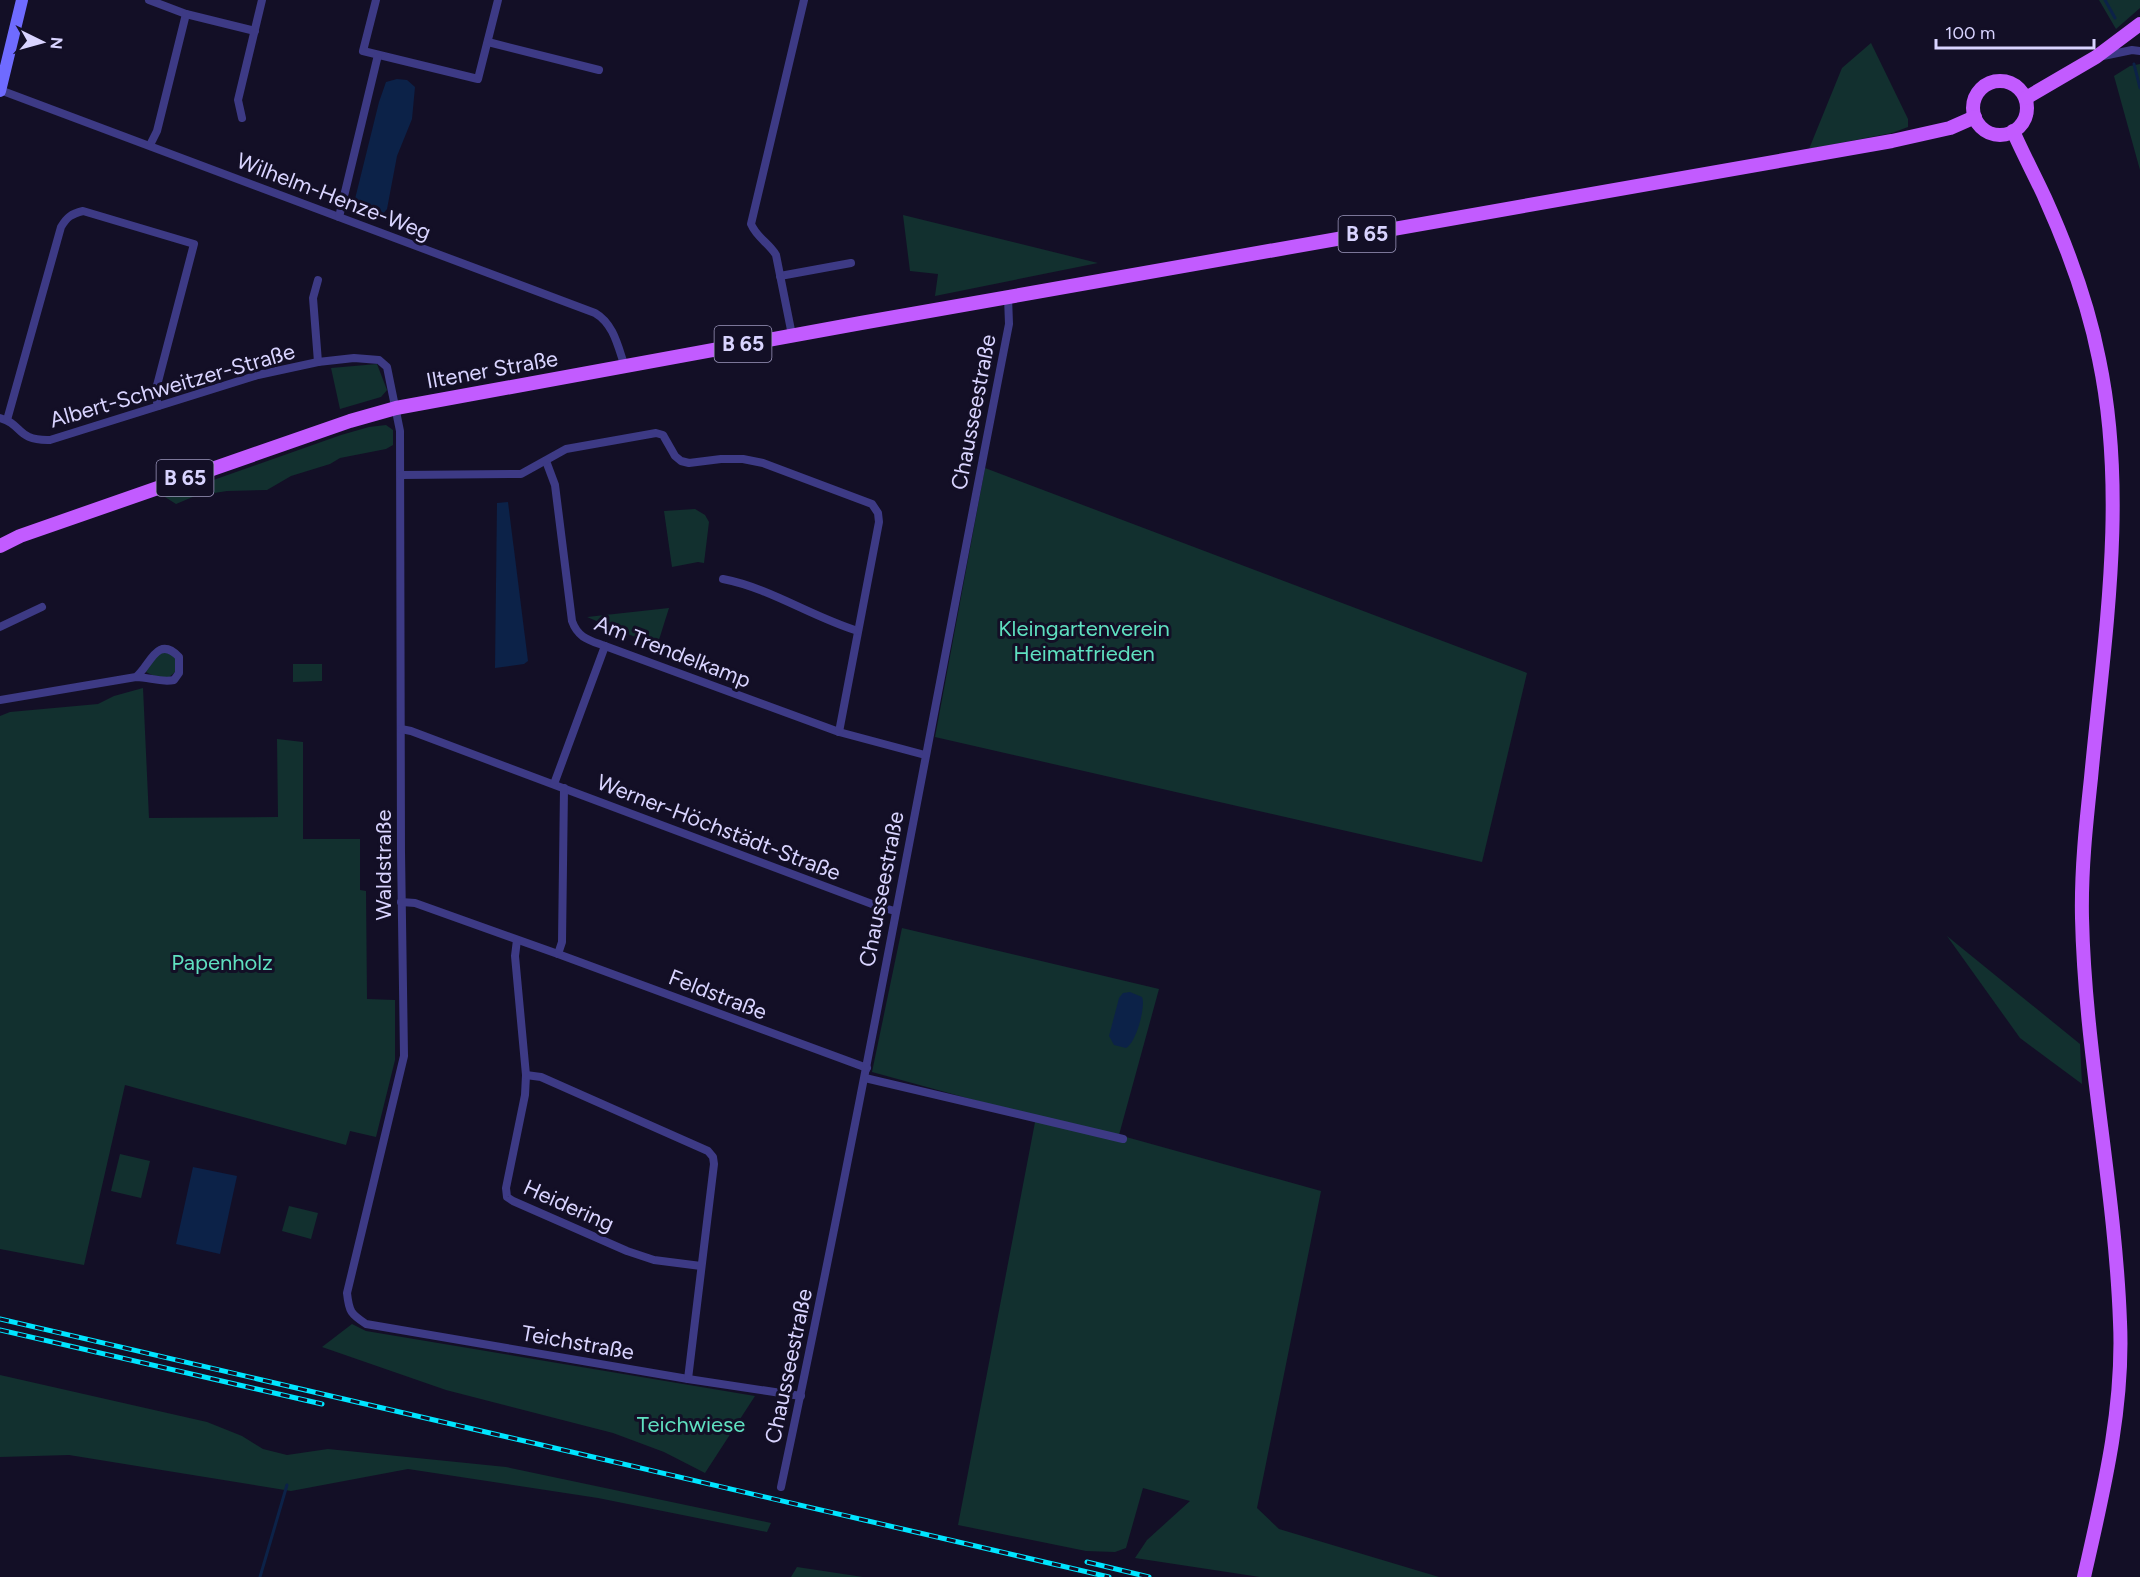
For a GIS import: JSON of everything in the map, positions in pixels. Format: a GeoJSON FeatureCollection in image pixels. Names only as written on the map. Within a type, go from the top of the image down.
{"type":"FeatureCollection","features":[{"type":"Feature","properties":{"kind":"main road"},"geometry":{"type":"LineString","coordinates":[[0,90],[3,68],[22,0]]}},
{"type":"Feature","properties":{"kind":"main road"},"geometry":{"type":"LineString","coordinates":[[2026,98],[2096,57],[2140,24]]}},
{"type":"Feature","properties":{"kind":"main road"},"geometry":{"type":"LineString","coordinates":[[2007,81],[2015,85],[2026,98],[2024,121],[2013,131],[1995,134],[1980,125],[1975,117],[1973,109],[1978,93],[1991,82],[2007,81]]}},
{"type":"Feature","properties":{"kind":"main road","name":"B 65"},"geometry":{"type":"LineString","coordinates":[[1008,297],[1892,141],[1950,128],[1975,117]]}},
{"type":"Feature","properties":{"kind":"main road"},"geometry":{"type":"LineString","coordinates":[[2013,131],[2063,242],[2089,317],[2100,361],[2109,422],[2113,483],[2113,543],[2084,843],[2082,918],[2085,979],[2117,1267],[2121,1324],[2120,1375],[2110,1453],[2084,1577]]}},
{"type":"Feature","properties":{"kind":"main road","name":"Iltener Straße"},"geometry":{"type":"LineString","coordinates":[[0,546],[20,536],[350,421],[396,408],[1008,297]]}},
{"type":"Feature","properties":{"kind":"street"},"geometry":{"type":"LineString","coordinates":[[149,0],[186,14],[255,31]]}},
{"type":"Feature","properties":{"kind":"street"},"geometry":{"type":"LineString","coordinates":[[242,118],[238,100],[262,0]]}},
{"type":"Feature","properties":{"kind":"street"},"geometry":{"type":"LineString","coordinates":[[376,0],[363,51],[478,79],[498,0]]}},
{"type":"Feature","properties":{"kind":"street"},"geometry":{"type":"LineString","coordinates":[[792,335],[776,255],[771,246],[755,235],[751,224],[804,0]]}},
{"type":"Feature","properties":{"kind":"street"},"geometry":{"type":"LineString","coordinates":[[150,145],[157,131],[186,14]]}},
{"type":"Feature","properties":{"kind":"street"},"geometry":{"type":"LineString","coordinates":[[488,42],[599,70]]}},
{"type":"Feature","properties":{"kind":"street"},"geometry":{"type":"LineString","coordinates":[[2096,57],[2132,50],[2140,51]]}},
{"type":"Feature","properties":{"kind":"street"},"geometry":{"type":"LineString","coordinates":[[339,217],[378,55]]}},
{"type":"Feature","properties":{"kind":"street","name":"Wilhelm-Henze-Weg"},"geometry":{"type":"LineString","coordinates":[[0,90],[595,313],[604,318],[611,329],[625,367]]}},
{"type":"Feature","properties":{"kind":"street"},"geometry":{"type":"LineString","coordinates":[[4,419],[61,228],[66,218],[83,211],[194,244],[155,393],[158,405]]}},
{"type":"Feature","properties":{"kind":"street"},"geometry":{"type":"LineString","coordinates":[[780,276],[851,263]]}},
{"type":"Feature","properties":{"kind":"street"},"geometry":{"type":"LineString","coordinates":[[318,280],[313,298],[318,363]]}},
{"type":"Feature","properties":{"kind":"street","name":"Chausseestraße"},"geometry":{"type":"LineString","coordinates":[[781,1487],[867,1068],[895,911],[1009,324],[1008,297]]}},
{"type":"Feature","properties":{"kind":"street","name":"Albert-Schweitzer-Straße"},"geometry":{"type":"LineString","coordinates":[[4,419],[32,440],[50,440],[258,375],[354,358],[379,360],[387,367],[396,408]]}},
{"type":"Feature","properties":{"kind":"street","name":"Waldstraße"},"geometry":{"type":"LineString","coordinates":[[352,1314],[348,1306],[347,1293],[404,1056],[401,902],[400,431],[396,408]]}},
{"type":"Feature","properties":{"kind":"street"},"geometry":{"type":"LineString","coordinates":[[400,475],[521,474],[566,449],[656,433],[663,435],[675,456],[681,461],[689,463],[721,459],[763,463],[872,504],[878,513],[879,522],[839,732]]}},
{"type":"Feature","properties":{"kind":"street","name":"Am Trendelkamp"},"geometry":{"type":"LineString","coordinates":[[546,461],[555,485],[572,621],[576,632],[586,639],[839,732],[925,755]]}},
{"type":"Feature","properties":{"kind":"street"},"geometry":{"type":"LineString","coordinates":[[723,579],[735,581],[858,631]]}},
{"type":"Feature","properties":{"kind":"street"},"geometry":{"type":"LineString","coordinates":[[0,627],[42,608]]}},
{"type":"Feature","properties":{"kind":"street"},"geometry":{"type":"LineString","coordinates":[[554,784],[605,646]]}},
{"type":"Feature","properties":{"kind":"street"},"geometry":{"type":"LineString","coordinates":[[0,700],[136,677],[165,682],[174,680],[179,673],[179,657],[174,652],[165,649],[156,651],[150,657],[143,672],[136,677]]}},
{"type":"Feature","properties":{"kind":"street","name":"Werner-Höchstädt-Straße"},"geometry":{"type":"LineString","coordinates":[[401,729],[895,911]]}},
{"type":"Feature","properties":{"kind":"street","name":"Werner-Höchstädt-Straße"},"geometry":{"type":"LineString","coordinates":[[558,954],[562,942],[564,788]]}},
{"type":"Feature","properties":{"kind":"street","name":"Feldstraße"},"geometry":{"type":"LineString","coordinates":[[401,902],[415,903],[867,1068]]}},
{"type":"Feature","properties":{"kind":"street","name":"Heidering"},"geometry":{"type":"LineString","coordinates":[[517,940],[515,956],[526,1075],[525,1095],[506,1188],[507,1197],[513,1202],[627,1251],[654,1260],[701,1266]]}},
{"type":"Feature","properties":{"kind":"street"},"geometry":{"type":"LineString","coordinates":[[526,1075],[541,1077],[708,1151],[713,1157],[688,1379]]}},
{"type":"Feature","properties":{"kind":"street"},"geometry":{"type":"LineString","coordinates":[[865,1078],[1123,1139]]}},
{"type":"Feature","properties":{"kind":"street","name":"Teichstraße"},"geometry":{"type":"LineString","coordinates":[[352,1314],[366,1324],[801,1396]]}},
{"type":"Feature","properties":{"kind":"green space"},"geometry":{"type":"Polygon","coordinates":[[[2099,0],[2140,0],[2140,8],[2116,29],[2099,0]]]}},
{"type":"Feature","properties":{"kind":"green space"},"geometry":{"type":"Polygon","coordinates":[[[1871,43],[1908,119],[1908,127],[1892,133],[1809,149],[1842,68],[1871,43]]]}},
{"type":"Feature","properties":{"kind":"green space"},"geometry":{"type":"Polygon","coordinates":[[[2140,64],[2140,170],[2114,76],[2130,66],[2140,64]]]}},
{"type":"Feature","properties":{"kind":"green space"},"geometry":{"type":"Polygon","coordinates":[[[903,215],[1098,263],[935,296],[938,274],[910,271],[903,215]]]}},
{"type":"Feature","properties":{"kind":"green space"},"geometry":{"type":"Polygon","coordinates":[[[377,364],[387,390],[381,397],[340,409],[331,368],[377,364]]]}},
{"type":"Feature","properties":{"kind":"green space"},"geometry":{"type":"Polygon","coordinates":[[[386,425],[393,430],[393,445],[386,449],[340,458],[330,464],[291,476],[267,490],[227,491],[195,496],[176,504],[165,497],[341,435],[386,425]]]}},
{"type":"Feature","properties":{"kind":"green space","name":"Kleingartenverein Heimatfrieden"},"geometry":{"type":"Polygon","coordinates":[[[985,468],[1527,673],[1482,862],[935,737],[985,468]]]}},
{"type":"Feature","properties":{"kind":"green space"},"geometry":{"type":"Polygon","coordinates":[[[695,509],[705,515],[709,522],[704,563],[672,567],[664,511],[695,509]]]}},
{"type":"Feature","properties":{"kind":"green space"},"geometry":{"type":"Polygon","coordinates":[[[669,608],[657,646],[587,617],[669,608]]]}},
{"type":"Feature","properties":{"kind":"green space"},"geometry":{"type":"Polygon","coordinates":[[[158,653],[170,653],[177,660],[175,672],[168,678],[158,678],[146,672],[158,653]]]}},
{"type":"Feature","properties":{"kind":"green space"},"geometry":{"type":"Polygon","coordinates":[[[293,664],[322,664],[322,681],[293,682],[293,664]]]}},
{"type":"Feature","properties":{"kind":"green space","name":"Papenholz"},"geometry":{"type":"Polygon","coordinates":[[[143,688],[149,818],[278,817],[277,739],[303,742],[303,839],[360,839],[360,890],[366,891],[367,999],[395,1000],[395,1060],[376,1137],[350,1131],[346,1145],[125,1085],[84,1265],[0,1249],[0,716],[10,712],[98,704],[114,696],[143,688]]]}},
{"type":"Feature","properties":{"kind":"green space"},"geometry":{"type":"Polygon","coordinates":[[[902,928],[1159,989],[1119,1135],[1321,1191],[1257,1508],[1279,1529],[1439,1577],[1260,1577],[1135,1558],[1147,1540],[1190,1501],[1143,1488],[1126,1548],[1115,1552],[1086,1551],[958,1525],[1036,1117],[872,1072],[902,928]]]}},
{"type":"Feature","properties":{"kind":"green space"},"geometry":{"type":"Polygon","coordinates":[[[1947,936],[2080,1044],[2082,1084],[2020,1038],[1947,936]]]}},
{"type":"Feature","properties":{"kind":"green space"},"geometry":{"type":"Polygon","coordinates":[[[120,1154],[150,1161],[141,1198],[111,1191],[120,1154]]]}},
{"type":"Feature","properties":{"kind":"green space"},"geometry":{"type":"Polygon","coordinates":[[[289,1206],[318,1213],[311,1239],[282,1231],[289,1206]]]}},
{"type":"Feature","properties":{"kind":"green space","name":"Teichwiese"},"geometry":{"type":"Polygon","coordinates":[[[352,1324],[366,1331],[755,1396],[705,1473],[664,1452],[613,1433],[446,1390],[322,1347],[352,1324]]]}},
{"type":"Feature","properties":{"kind":"green space"},"geometry":{"type":"Polygon","coordinates":[[[0,1375],[207,1422],[242,1436],[263,1449],[287,1455],[328,1449],[506,1467],[771,1523],[767,1532],[598,1498],[408,1469],[291,1491],[69,1455],[0,1457],[0,1375]]]}},
{"type":"Feature","properties":{"kind":"green space"},"geometry":{"type":"Polygon","coordinates":[[[797,1567],[863,1577],[791,1577],[797,1567]]]}},
{"type":"Feature","properties":{"kind":"water"},"geometry":{"type":"Polygon","coordinates":[[[397,79],[407,80],[415,87],[412,119],[397,156],[387,209],[383,214],[370,213],[356,207],[355,199],[386,82],[397,79]]]}},
{"type":"Feature","properties":{"kind":"water"},"geometry":{"type":"Polygon","coordinates":[[[508,502],[528,661],[524,664],[495,668],[497,503],[508,502]]]}},
{"type":"Feature","properties":{"kind":"water"},"geometry":{"type":"Polygon","coordinates":[[[1130,992],[1142,997],[1143,1008],[1137,1032],[1126,1048],[1114,1045],[1109,1036],[1119,998],[1123,993],[1130,992]]]}},
{"type":"Feature","properties":{"kind":"water"},"geometry":{"type":"Polygon","coordinates":[[[193,1167],[237,1176],[220,1254],[176,1244],[193,1167]]]}},
{"type":"Feature","properties":{"kind":"waterway"},"geometry":{"type":"LineString","coordinates":[[2105,0],[2115,18]]}},
{"type":"Feature","properties":{"kind":"waterway"},"geometry":{"type":"LineString","coordinates":[[2134,64],[2140,88]]}},
{"type":"Feature","properties":{"kind":"waterway"},"geometry":{"type":"LineString","coordinates":[[260,1577],[287,1485]]}},
{"type":"Feature","properties":{"kind":"railway"},"geometry":{"type":"LineString","coordinates":[[0,1319],[1109,1577]]}},
{"type":"Feature","properties":{"kind":"railway"},"geometry":{"type":"LineString","coordinates":[[0,1330],[322,1404]]}},
{"type":"Feature","properties":{"kind":"railway"},"geometry":{"type":"LineString","coordinates":[[1087,1562],[1149,1577]]}}]}
